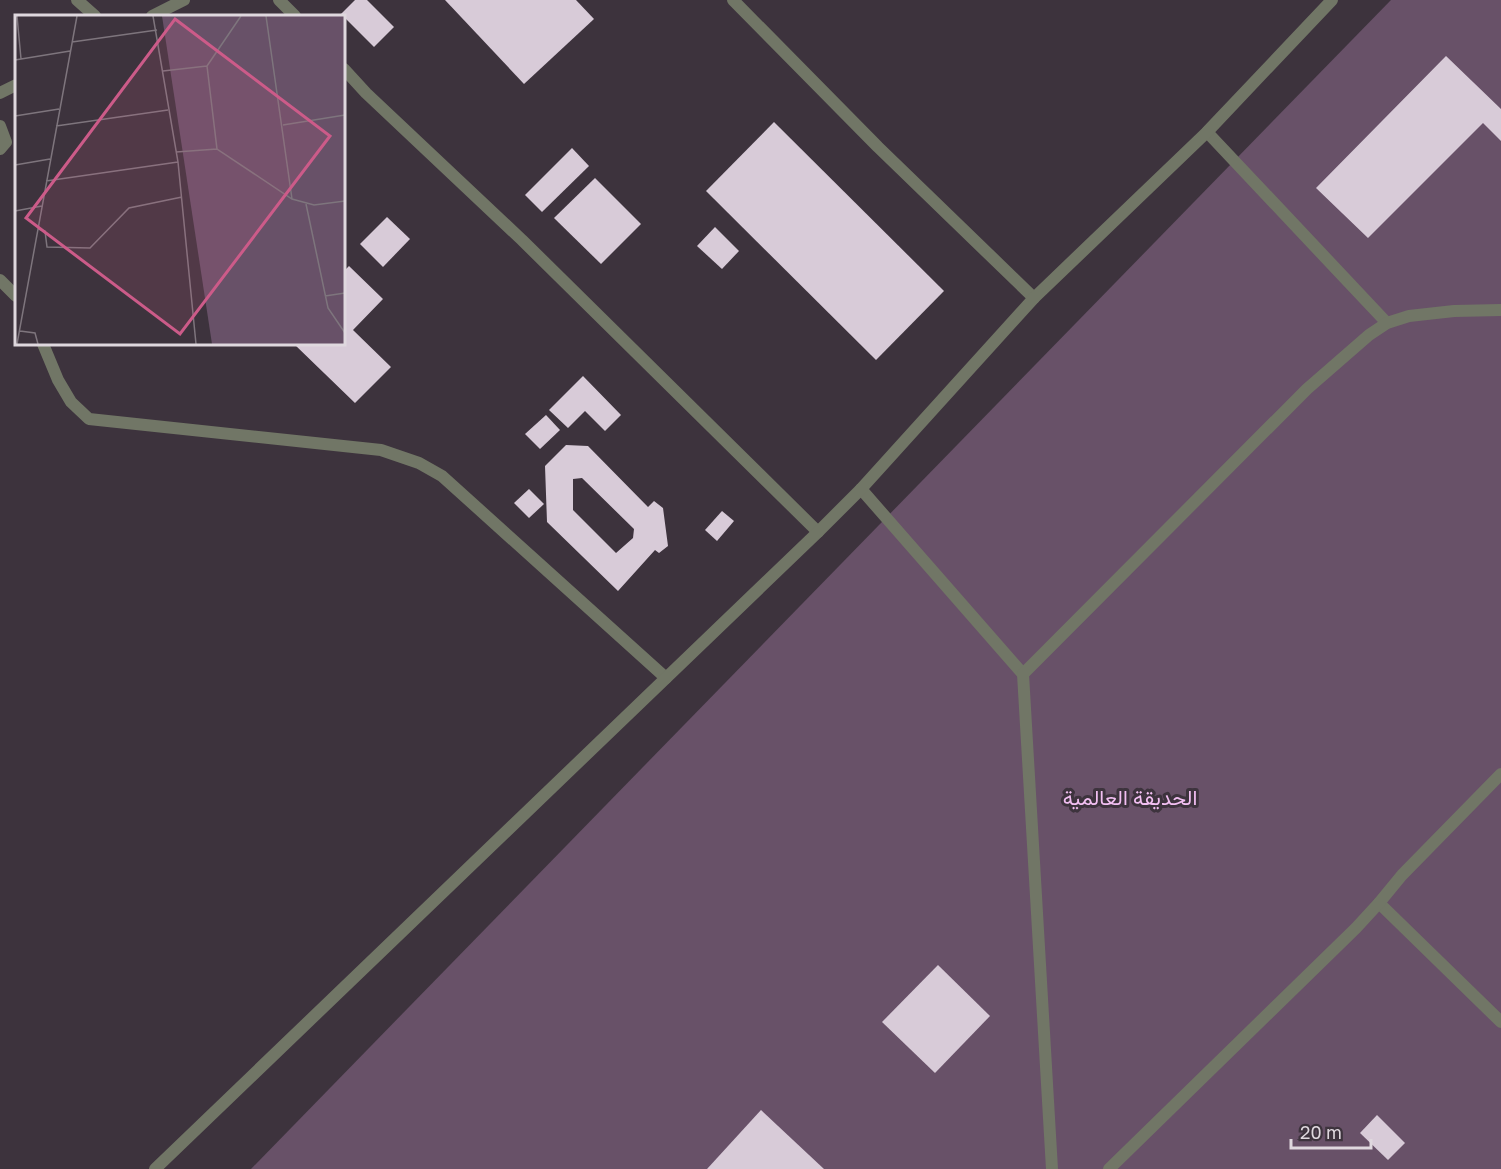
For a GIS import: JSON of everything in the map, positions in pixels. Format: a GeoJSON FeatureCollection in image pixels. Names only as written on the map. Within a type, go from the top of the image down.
{"type":"FeatureCollection","features":[{"type":"Feature","properties":{"kind":"street"},"geometry":{"type":"LineString","coordinates":[[77,0],[94,15]]}},
{"type":"Feature","properties":{"kind":"street"},"geometry":{"type":"LineString","coordinates":[[154,15],[184,0]]}},
{"type":"Feature","properties":{"kind":"street"},"geometry":{"type":"LineString","coordinates":[[279,0],[294,15]]}},
{"type":"Feature","properties":{"kind":"street"},"geometry":{"type":"LineString","coordinates":[[733,0],[878,147],[1034,298]]}},
{"type":"Feature","properties":{"kind":"street"},"geometry":{"type":"LineString","coordinates":[[154,1169],[818,532],[861,489],[1034,298],[1207,132],[1332,0]]}},
{"type":"Feature","properties":{"kind":"street"},"geometry":{"type":"LineString","coordinates":[[345,70],[366,93],[522,240],[818,532]]}},
{"type":"Feature","properties":{"kind":"street"},"geometry":{"type":"LineString","coordinates":[[0,93],[15,86]]}},
{"type":"Feature","properties":{"kind":"street"},"geometry":{"type":"LineString","coordinates":[[0,126],[6,142],[0,149]]}},
{"type":"Feature","properties":{"kind":"street"},"geometry":{"type":"LineString","coordinates":[[1207,132],[1387,323]]}},
{"type":"Feature","properties":{"kind":"street"},"geometry":{"type":"LineString","coordinates":[[0,280],[15,295]]}},
{"type":"Feature","properties":{"kind":"street"},"geometry":{"type":"LineString","coordinates":[[1023,674],[1307,389],[1370,334],[1387,323],[1409,316],[1454,311],[1501,310]]}},
{"type":"Feature","properties":{"kind":"street"},"geometry":{"type":"LineString","coordinates":[[43,345],[58,380],[71,402],[89,419],[381,450],[419,463],[442,476],[666,678]]}},
{"type":"Feature","properties":{"kind":"street"},"geometry":{"type":"LineString","coordinates":[[861,489],[1023,674],[1052,1169]]}},
{"type":"Feature","properties":{"kind":"street"},"geometry":{"type":"LineString","coordinates":[[1109,1169],[1356,928],[1402,875],[1501,774]]}},
{"type":"Feature","properties":{"kind":"street"},"geometry":{"type":"LineString","coordinates":[[1379,903],[1501,1022]]}},
{"type":"Feature","properties":{"kind":"green space","name":"الحديقة العالمية"},"geometry":{"type":"Polygon","coordinates":[[[1391,0],[1501,0],[1501,1169],[251,1169],[1391,0]]]}},
{"type":"Feature","properties":{"kind":"building"},"geometry":{"type":"Polygon","coordinates":[[[355,0],[367,0],[394,27],[374,47],[345,18],[345,15],[341,14],[355,0]]]}},
{"type":"Feature","properties":{"kind":"building"},"geometry":{"type":"Polygon","coordinates":[[[445,0],[576,0],[594,19],[524,84],[445,0]]]}},
{"type":"Feature","properties":{"kind":"building"},"geometry":{"type":"Polygon","coordinates":[[[1446,56],[1501,109],[1501,141],[1483,123],[1368,238],[1316,188],[1446,56]]]}},
{"type":"Feature","properties":{"kind":"building"},"geometry":{"type":"Polygon","coordinates":[[[774,122],[944,291],[876,360],[706,191],[774,122]]]}},
{"type":"Feature","properties":{"kind":"building"},"geometry":{"type":"Polygon","coordinates":[[[572,148],[589,166],[542,212],[525,195],[572,148]]]}},
{"type":"Feature","properties":{"kind":"building"},"geometry":{"type":"Polygon","coordinates":[[[595,178],[641,224],[601,264],[554,218],[595,178]]]}},
{"type":"Feature","properties":{"kind":"building"},"geometry":{"type":"Polygon","coordinates":[[[387,217],[410,239],[383,267],[360,244],[387,217]]]}},
{"type":"Feature","properties":{"kind":"building"},"geometry":{"type":"Polygon","coordinates":[[[715,227],[739,251],[722,269],[697,246],[715,227]]]}},
{"type":"Feature","properties":{"kind":"building"},"geometry":{"type":"Polygon","coordinates":[[[349,266],[383,299],[353,330],[391,367],[355,403],[295,345],[345,345],[345,270],[349,266]]]}},
{"type":"Feature","properties":{"kind":"building"},"geometry":{"type":"Polygon","coordinates":[[[583,376],[621,415],[605,431],[585,411],[568,428],[549,410],[583,376]]]}},
{"type":"Feature","properties":{"kind":"building"},"geometry":{"type":"Polygon","coordinates":[[[546,415],[560,430],[540,449],[525,434],[546,415]]]}},
{"type":"Feature","properties":{"kind":"building"},"geometry":{"type":"Polygon","coordinates":[[[566,445],[588,446],[648,507],[654,501],[663,508],[668,546],[659,553],[655,550],[618,591],[547,522],[545,466],[566,445]],[[582,478],[573,479],[573,510],[616,553],[633,538],[634,529],[582,478]]]}},
{"type":"Feature","properties":{"kind":"building"},"geometry":{"type":"Polygon","coordinates":[[[529,489],[544,504],[529,518],[514,503],[529,489]]]}},
{"type":"Feature","properties":{"kind":"building"},"geometry":{"type":"Polygon","coordinates":[[[722,511],[734,521],[717,541],[705,530],[722,511]]]}},
{"type":"Feature","properties":{"kind":"building"},"geometry":{"type":"Polygon","coordinates":[[[938,965],[990,1016],[935,1073],[882,1022],[938,965]]]}},
{"type":"Feature","properties":{"kind":"building"},"geometry":{"type":"Polygon","coordinates":[[[761,1110],[824,1169],[707,1169],[761,1110]]]}},
{"type":"Feature","properties":{"kind":"building"},"geometry":{"type":"Polygon","coordinates":[[[1377,1115],[1405,1143],[1388,1160],[1360,1133],[1377,1115]]]}}]}
